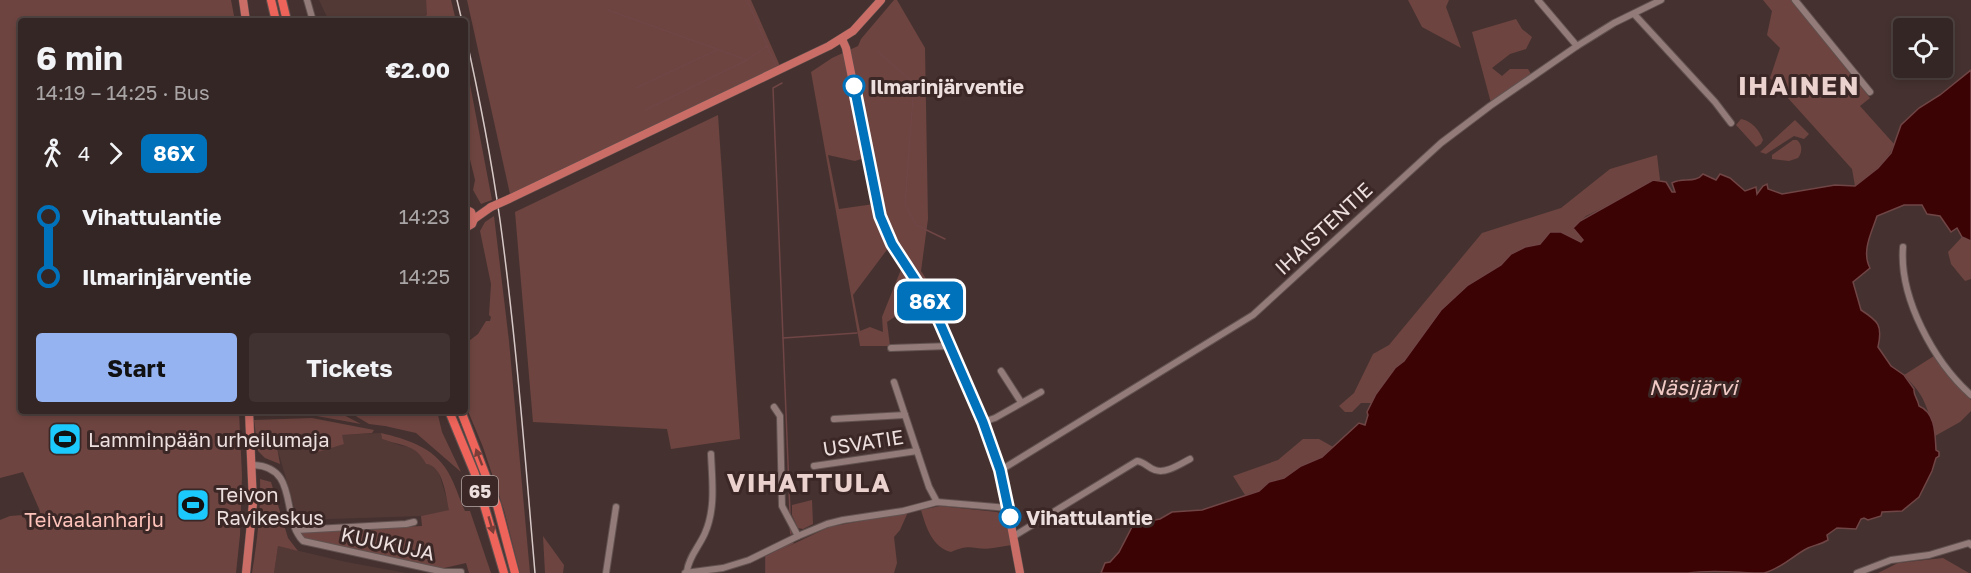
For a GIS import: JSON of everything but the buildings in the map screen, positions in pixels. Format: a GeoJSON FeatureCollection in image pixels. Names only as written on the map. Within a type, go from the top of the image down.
{"type":"FeatureCollection","features":[{"type":"Feature","properties":{"kind":"highway"},"geometry":{"type":"LineString","coordinates":[[271,0],[275,18]]}},
{"type":"Feature","properties":{"kind":"highway"},"geometry":{"type":"LineString","coordinates":[[282,0],[286,18]]}},
{"type":"Feature","properties":{"kind":"highway","name":"65"},"geometry":{"type":"LineString","coordinates":[[450,414],[475,474],[504,573]]}},
{"type":"Feature","properties":{"kind":"highway","name":"65"},"geometry":{"type":"LineString","coordinates":[[461,414],[497,505],[515,573]]}},
{"type":"Feature","properties":{"kind":"main road"},"geometry":{"type":"LineString","coordinates":[[243,0],[246,18]]}},
{"type":"Feature","properties":{"kind":"main road"},"geometry":{"type":"LineString","coordinates":[[468,226],[472,224],[470,211],[491,207],[509,199],[842,39],[864,21],[880,0]]}},
{"type":"Feature","properties":{"kind":"main road"},"geometry":{"type":"LineString","coordinates":[[842,39],[846,48],[880,216],[892,244],[933,307],[983,422],[1000,470],[1020,573]]}},
{"type":"Feature","properties":{"kind":"main road"},"geometry":{"type":"LineString","coordinates":[[246,573],[252,520],[249,414]]}},
{"type":"Feature","properties":{"kind":"street"},"geometry":{"type":"LineString","coordinates":[[307,0],[312,18]]}},
{"type":"Feature","properties":{"kind":"street"},"geometry":{"type":"LineString","coordinates":[[1538,0],[1577,46]]}},
{"type":"Feature","properties":{"kind":"street","name":"IHAISTENTIE"},"geometry":{"type":"LineString","coordinates":[[1000,470],[1253,315],[1428,153],[1490,106],[1577,46],[1614,23],[1661,0]]}},
{"type":"Feature","properties":{"kind":"street"},"geometry":{"type":"LineString","coordinates":[[1795,0],[1870,92]]}},
{"type":"Feature","properties":{"kind":"street"},"geometry":{"type":"LineString","coordinates":[[1634,14],[1715,102],[1731,123]]}},
{"type":"Feature","properties":{"kind":"street"},"geometry":{"type":"LineString","coordinates":[[1903,247],[1904,276],[1918,317],[1936,353],[1971,395]]}},
{"type":"Feature","properties":{"kind":"street"},"geometry":{"type":"LineString","coordinates":[[891,348],[950,346]]}},
{"type":"Feature","properties":{"kind":"street"},"geometry":{"type":"LineString","coordinates":[[1001,370],[1022,402]]}},
{"type":"Feature","properties":{"kind":"street"},"geometry":{"type":"LineString","coordinates":[[894,382],[929,487],[938,502]]}},
{"type":"Feature","properties":{"kind":"street"},"geometry":{"type":"LineString","coordinates":[[983,422],[1041,392]]}},
{"type":"Feature","properties":{"kind":"street"},"geometry":{"type":"LineString","coordinates":[[774,407],[780,416],[782,506],[798,536]]}},
{"type":"Feature","properties":{"kind":"street"},"geometry":{"type":"LineString","coordinates":[[834,419],[905,415]]}},
{"type":"Feature","properties":{"kind":"street","name":"USVATIE"},"geometry":{"type":"LineString","coordinates":[[814,466],[917,451]]}},
{"type":"Feature","properties":{"kind":"street"},"geometry":{"type":"LineString","coordinates":[[711,454],[713,502],[710,518],[705,532],[690,557],[686,572],[723,570],[827,524],[903,511],[938,502],[1008,508]]}},
{"type":"Feature","properties":{"kind":"street"},"geometry":{"type":"LineString","coordinates":[[1014,536],[1137,461],[1141,461],[1154,470],[1162,471],[1190,459]]}},
{"type":"Feature","properties":{"kind":"street"},"geometry":{"type":"LineString","coordinates":[[252,465],[268,467],[279,475],[296,530],[414,522]]}},
{"type":"Feature","properties":{"kind":"street"},"geometry":{"type":"LineString","coordinates":[[606,573],[616,507]]}},
{"type":"Feature","properties":{"kind":"street","name":"KUUKUJA"},"geometry":{"type":"LineString","coordinates":[[296,530],[302,540],[313,545],[444,572],[460,572]]}},
{"type":"Feature","properties":{"kind":"street"},"geometry":{"type":"LineString","coordinates":[[1857,573],[1891,560],[1929,555],[1970,543]]}},
{"type":"Feature","properties":{"kind":"shaded area"},"geometry":{"type":"Polygon","coordinates":[[[319,0],[426,0],[428,16],[423,18],[328,18],[319,0]]]}},
{"type":"Feature","properties":{"kind":"shaded area"},"geometry":{"type":"Polygon","coordinates":[[[307,433],[344,444],[341,435],[381,433],[382,439],[411,447],[420,453],[426,464],[438,470],[450,510],[421,516],[298,520],[277,447],[289,436],[307,433]]]}},
{"type":"Feature","properties":{"kind":"shaded area"},"geometry":{"type":"Polygon","coordinates":[[[278,546],[346,562],[406,573],[274,573],[278,546]]]}},
{"type":"Feature","properties":{"kind":"green space","name":"Teivaalanharju"},"geometry":{"type":"Polygon","coordinates":[[[0,0],[231,0],[234,18],[18,18],[18,414],[239,414],[242,476],[236,573],[0,573],[0,520],[23,515],[27,522],[39,520],[40,511],[23,472],[0,478],[0,0]]]}},
{"type":"Feature","properties":{"kind":"green space"},"geometry":{"type":"Polygon","coordinates":[[[426,0],[451,0],[455,18],[422,18],[427,15],[426,0]]]}},
{"type":"Feature","properties":{"kind":"green space"},"geometry":{"type":"Polygon","coordinates":[[[467,0],[751,0],[780,66],[510,194],[467,0]]]}},
{"type":"Feature","properties":{"kind":"green space"},"geometry":{"type":"Polygon","coordinates":[[[894,0],[897,0],[925,48],[928,219],[921,271],[934,291],[887,322],[890,346],[860,346],[811,72],[832,58],[858,46],[861,39],[894,0]],[[828,155],[839,209],[874,204],[864,158],[855,161],[828,155]],[[889,247],[853,295],[860,331],[870,327],[883,332],[882,317],[902,267],[889,247]]]}},
{"type":"Feature","properties":{"kind":"green space"},"geometry":{"type":"Polygon","coordinates":[[[1408,0],[1449,0],[1446,7],[1461,48],[1422,27],[1408,0]]]}},
{"type":"Feature","properties":{"kind":"green space"},"geometry":{"type":"Polygon","coordinates":[[[1763,0],[1791,0],[1870,98],[1860,106],[1894,144],[1883,162],[1855,186],[1852,169],[1770,78],[1780,48],[1767,35],[1772,11],[1763,0]]]}},
{"type":"Feature","properties":{"kind":"green space"},"geometry":{"type":"Polygon","coordinates":[[[1516,19],[1522,29],[1532,37],[1526,49],[1510,54],[1492,68],[1502,76],[1510,69],[1528,69],[1531,74],[1491,103],[1472,32],[1516,19]]]}},
{"type":"Feature","properties":{"kind":"green space"},"geometry":{"type":"Polygon","coordinates":[[[468,74],[492,200],[481,204],[473,190],[475,180],[468,151],[468,74]]]}},
{"type":"Feature","properties":{"kind":"green space"},"geometry":{"type":"Polygon","coordinates":[[[718,115],[740,439],[671,449],[667,429],[533,422],[515,212],[718,115]]]}},
{"type":"Feature","properties":{"kind":"green space"},"geometry":{"type":"Polygon","coordinates":[[[1741,119],[1757,129],[1763,140],[1761,144],[1756,147],[1736,125],[1741,119]]]}},
{"type":"Feature","properties":{"kind":"green space"},"geometry":{"type":"Polygon","coordinates":[[[1795,120],[1809,134],[1804,139],[1794,136],[1766,154],[1760,152],[1795,120]]]}},
{"type":"Feature","properties":{"kind":"green space"},"geometry":{"type":"Polygon","coordinates":[[[1793,140],[1797,140],[1801,147],[1798,158],[1789,161],[1772,159],[1772,155],[1793,140]]]}},
{"type":"Feature","properties":{"kind":"green space"},"geometry":{"type":"Polygon","coordinates":[[[1657,155],[1660,180],[1653,180],[1586,216],[1573,228],[1583,240],[1580,243],[1570,236],[1547,238],[1540,244],[1525,247],[1511,254],[1501,265],[1468,285],[1422,336],[1404,361],[1396,367],[1371,403],[1361,403],[1352,412],[1345,412],[1339,406],[1354,393],[1373,354],[1389,345],[1482,233],[1561,208],[1610,169],[1657,155]]]}},
{"type":"Feature","properties":{"kind":"green space"},"geometry":{"type":"Polygon","coordinates":[[[494,216],[509,341],[530,573],[520,573],[504,510],[483,447],[468,411],[468,342],[478,334],[491,317],[489,315],[491,284],[480,231],[485,222],[494,216]]]}},
{"type":"Feature","properties":{"kind":"green space"},"geometry":{"type":"Polygon","coordinates":[[[1962,237],[1971,241],[1971,279],[1965,281],[1951,264],[1948,252],[1962,237]]]}},
{"type":"Feature","properties":{"kind":"green space"},"geometry":{"type":"Polygon","coordinates":[[[1934,356],[1948,376],[1971,400],[1971,411],[1960,422],[1935,436],[1932,421],[1922,397],[1904,375],[1934,356]]]}},
{"type":"Feature","properties":{"kind":"green space"},"geometry":{"type":"Polygon","coordinates":[[[342,414],[361,424],[311,415],[254,415],[342,414]]]}},
{"type":"Feature","properties":{"kind":"green space"},"geometry":{"type":"Polygon","coordinates":[[[352,414],[438,414],[442,432],[461,472],[416,433],[369,424],[352,414]]]}},
{"type":"Feature","properties":{"kind":"green space"},"geometry":{"type":"Polygon","coordinates":[[[312,418],[374,430],[372,433],[342,435],[344,444],[318,452],[307,433],[289,436],[277,447],[280,464],[265,458],[258,451],[254,420],[312,418]]]}},
{"type":"Feature","properties":{"kind":"green space"},"geometry":{"type":"Polygon","coordinates":[[[381,433],[419,445],[442,463],[465,511],[470,511],[491,573],[469,573],[466,563],[440,569],[304,539],[301,532],[422,526],[421,516],[449,510],[443,482],[436,470],[426,464],[413,449],[382,439],[381,433]]]}},
{"type":"Feature","properties":{"kind":"green space"},"geometry":{"type":"Polygon","coordinates":[[[1303,439],[1319,439],[1335,448],[1284,478],[1269,482],[1259,491],[1245,495],[1233,476],[1278,460],[1303,439]]]}},
{"type":"Feature","properties":{"kind":"green space"},"geometry":{"type":"Polygon","coordinates":[[[260,479],[271,482],[288,538],[298,551],[278,546],[274,573],[252,573],[260,503],[260,479]]]}},
{"type":"Feature","properties":{"kind":"green space"},"geometry":{"type":"Polygon","coordinates":[[[812,500],[813,524],[803,529],[798,528],[792,515],[792,505],[812,500]]]}},
{"type":"Feature","properties":{"kind":"green space"},"geometry":{"type":"Polygon","coordinates":[[[940,506],[997,512],[1005,516],[1012,545],[987,549],[969,547],[951,552],[944,549],[931,536],[921,510],[940,506]]]}},
{"type":"Feature","properties":{"kind":"green space"},"geometry":{"type":"Polygon","coordinates":[[[908,512],[900,530],[894,537],[897,563],[894,573],[766,573],[766,557],[829,527],[908,512]]]}},
{"type":"Feature","properties":{"kind":"green space"},"geometry":{"type":"Polygon","coordinates":[[[543,536],[564,565],[563,573],[545,573],[543,536]]]}},
{"type":"Feature","properties":{"kind":"green space"},"geometry":{"type":"Polygon","coordinates":[[[1943,558],[1969,573],[1878,573],[1898,563],[1943,558]]]}},
{"type":"Feature","properties":{"kind":"water","name":"Näsijärvi"},"geometry":{"type":"Polygon","coordinates":[[[1971,70],[1971,241],[1962,237],[1957,228],[1951,232],[1940,216],[1927,214],[1922,205],[1904,205],[1877,216],[1867,248],[1870,268],[1853,282],[1861,310],[1878,324],[1880,333],[1878,347],[1891,366],[1904,375],[1914,389],[1919,406],[1925,409],[1932,419],[1936,450],[1939,456],[1936,458],[1919,497],[1902,511],[1882,512],[1881,516],[1868,520],[1861,519],[1856,529],[1837,528],[1827,535],[1828,540],[1806,549],[1780,566],[1764,573],[1717,571],[1688,573],[1101,573],[1105,563],[1110,562],[1119,552],[1132,527],[1138,523],[1160,519],[1172,512],[1202,510],[1259,491],[1269,482],[1284,478],[1301,466],[1322,457],[1359,423],[1365,425],[1367,412],[1376,394],[1395,368],[1404,361],[1441,310],[1468,285],[1501,265],[1511,254],[1525,247],[1540,244],[1550,232],[1561,232],[1581,242],[1583,240],[1573,228],[1580,221],[1653,180],[1666,182],[1672,192],[1675,192],[1672,183],[1680,180],[1693,180],[1703,174],[1716,180],[1720,174],[1730,178],[1745,191],[1756,187],[1757,194],[1767,184],[1768,189],[1782,194],[1835,185],[1855,186],[1878,168],[1891,153],[1901,125],[1919,108],[1940,95],[1971,70]]]}},
{"type":"Feature","properties":{"kind":"waterway"},"geometry":{"type":"LineString","coordinates":[[747,0],[776,66]]}},
{"type":"Feature","properties":{"kind":"waterway"},"geometry":{"type":"LineString","coordinates":[[608,10],[747,60]]}},
{"type":"Feature","properties":{"kind":"waterway"},"geometry":{"type":"LineString","coordinates":[[645,110],[747,60],[767,46]]}},
{"type":"Feature","properties":{"kind":"waterway"},"geometry":{"type":"LineString","coordinates":[[636,88],[717,50]]}},
{"type":"Feature","properties":{"kind":"waterway"},"geometry":{"type":"LineString","coordinates":[[877,51],[914,83],[905,204],[916,225],[945,239]]}},
{"type":"Feature","properties":{"kind":"waterway"},"geometry":{"type":"LineString","coordinates":[[782,83],[773,88],[790,513]]}},
{"type":"Feature","properties":{"kind":"waterway"},"geometry":{"type":"LineString","coordinates":[[783,338],[857,333]]}},
{"type":"Feature","properties":{"kind":"waterway"},"geometry":{"type":"LineString","coordinates":[[790,527],[791,534]]}},
{"type":"Feature","properties":{"kind":"waterway"},"geometry":{"type":"LineString","coordinates":[[766,573],[766,557],[793,543]]}},
{"type":"Feature","properties":{"kind":"railway"},"geometry":{"type":"LineString","coordinates":[[457,0],[461,18]]}},
{"type":"Feature","properties":{"kind":"railway"},"geometry":{"type":"LineString","coordinates":[[468,48],[493,173],[506,264],[535,573]]}},
{"type":"Feature","properties":{"kind":"bus line","name":"86X"},"geometry":{"type":"LineString","coordinates":[[854,86],[880,216],[886,233],[933,307],[994,448],[1010,517]]}},
{"type":"Feature","properties":{"kind":"place","name":"Ilmarinjärventie"},"geometry":{"type":"Point","coordinates":[854,86]}},
{"type":"Feature","properties":{"kind":"place","name":"Lamminpään urheilumaja"},"geometry":{"type":"Point","coordinates":[65,439]}},
{"type":"Feature","properties":{"kind":"place","name":"Teivon Ravikeskus"},"geometry":{"type":"Point","coordinates":[193,505]}},
{"type":"Feature","properties":{"kind":"place","name":"Vihattulantie"},"geometry":{"type":"Point","coordinates":[1010,517]}},
{"type":"Feature","properties":{"kind":"district","name":"IHAINEN"},"geometry":{"type":"Point","coordinates":[1799,85]}},
{"type":"Feature","properties":{"kind":"district","name":"VIHATTULA"},"geometry":{"type":"Point","coordinates":[809,482]}}]}
